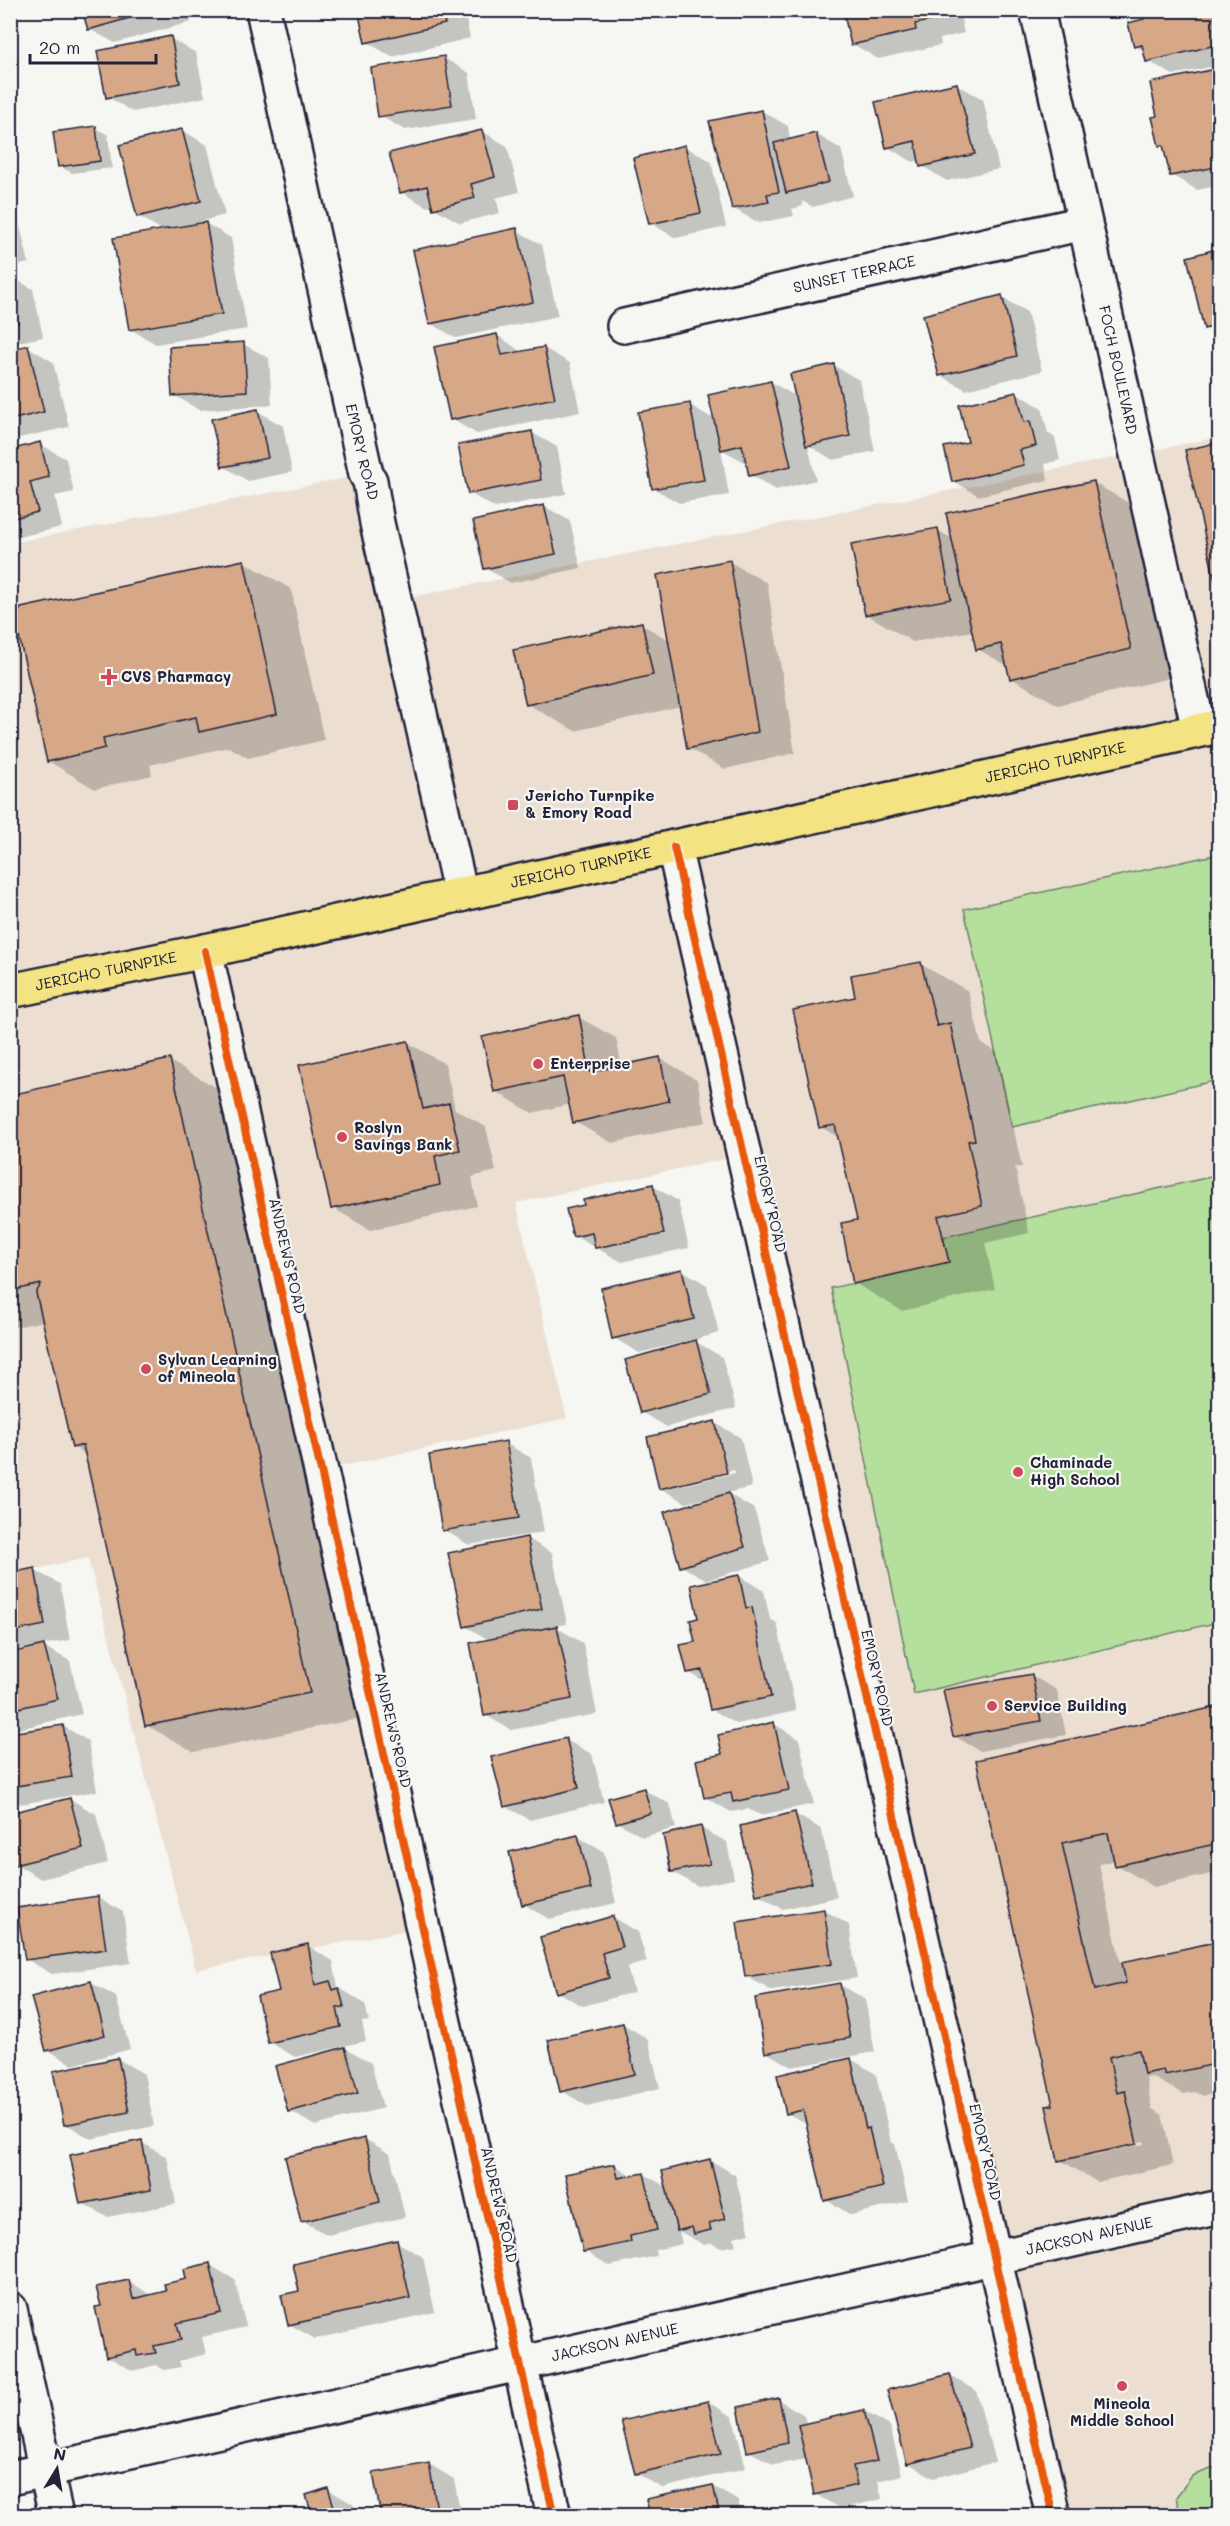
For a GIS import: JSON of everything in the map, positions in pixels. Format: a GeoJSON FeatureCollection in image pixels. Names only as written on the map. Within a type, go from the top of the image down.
{"type":"FeatureCollection","features":[{"type":"Feature","properties":{"kind":"main road","name":"JERICHO TURNPIKE"},"geometry":{"type":"LineString","coordinates":[[10,991],[461,895],[1209,728]]}},
{"type":"Feature","properties":{"kind":"street","name":"EMORY ROAD"},"geometry":{"type":"LineString","coordinates":[[263,10],[461,895]]}},
{"type":"Feature","properties":{"kind":"street","name":"FOCH BOULEVARD"},"geometry":{"type":"LineString","coordinates":[[1037,10],[1084,223],[1209,728]]}},
{"type":"Feature","properties":{"kind":"street","name":"SUNSET TERRACE"},"geometry":{"type":"LineString","coordinates":[[624,326],[1084,223]]}},
{"type":"Feature","properties":{"kind":"street","name":"EMORY ROAD"},"geometry":{"type":"LineString","coordinates":[[675,847],[1053,2516]]}},
{"type":"Feature","properties":{"kind":"street","name":"ANDREWS ROAD"},"geometry":{"type":"LineString","coordinates":[[205,951],[554,2516]]}},
{"type":"Feature","properties":{"kind":"street","name":"JACKSON AVENUE"},"geometry":{"type":"LineString","coordinates":[[10,2478],[1220,2207]]}},
{"type":"Feature","properties":{"kind":"street"},"geometry":{"type":"LineString","coordinates":[[10,2309],[56,2516]]}},
{"type":"Feature","properties":{"kind":"shaded area"},"geometry":{"type":"Polygon","coordinates":[[[1219,437],[1219,2515],[1053,2515],[744,1155],[516,1203],[567,1418],[323,1470],[424,1927],[196,1970],[88,1558],[11,1574],[11,543],[366,474],[395,600],[1219,437]]]}},
{"type":"Feature","properties":{"kind":"green space"},"geometry":{"type":"Polygon","coordinates":[[[1219,854],[1219,1080],[1012,1127],[964,909],[1219,854]]]}},
{"type":"Feature","properties":{"kind":"green space"},"geometry":{"type":"Polygon","coordinates":[[[1219,1175],[1219,1622],[914,1694],[831,1288],[948,1262],[943,1237],[1219,1175]]]}},
{"type":"Feature","properties":{"kind":"green space"},"geometry":{"type":"Polygon","coordinates":[[[1219,2466],[1219,2515],[1180,2515],[1176,2497],[1192,2476],[1219,2466]]]}},
{"type":"Feature","properties":{"kind":"building"},"geometry":{"type":"Polygon","coordinates":[[[82,10],[157,10],[88,30],[82,10]]]}},
{"type":"Feature","properties":{"kind":"building"},"geometry":{"type":"Polygon","coordinates":[[[358,10],[442,10],[445,24],[365,43],[358,10]]]}},
{"type":"Feature","properties":{"kind":"building"},"geometry":{"type":"Polygon","coordinates":[[[843,10],[938,10],[940,19],[915,24],[916,30],[851,45],[843,10]]]}},
{"type":"Feature","properties":{"kind":"building"},"geometry":{"type":"Polygon","coordinates":[[[1142,10],[1214,10],[1220,44],[1146,62],[1142,45],[1134,47],[1128,23],[1144,19],[1142,10]]]}},
{"type":"Feature","properties":{"kind":"building"},"geometry":{"type":"Polygon","coordinates":[[[171,36],[180,83],[106,98],[97,51],[171,36]]]}},
{"type":"Feature","properties":{"kind":"building"},"geometry":{"type":"Polygon","coordinates":[[[444,56],[452,105],[378,117],[371,68],[444,56]]]}},
{"type":"Feature","properties":{"kind":"building"},"geometry":{"type":"Polygon","coordinates":[[[1220,68],[1220,156],[1214,157],[1216,167],[1170,176],[1163,145],[1159,146],[1152,117],[1157,116],[1150,83],[1220,68]]]}},
{"type":"Feature","properties":{"kind":"building"},"geometry":{"type":"Polygon","coordinates":[[[957,83],[975,154],[920,167],[915,141],[886,148],[875,102],[957,83]]]}},
{"type":"Feature","properties":{"kind":"building"},"geometry":{"type":"Polygon","coordinates":[[[762,110],[779,192],[767,194],[769,202],[732,209],[709,121],[762,110]]]}},
{"type":"Feature","properties":{"kind":"building"},"geometry":{"type":"Polygon","coordinates":[[[96,126],[100,161],[58,167],[53,132],[96,126]]]}},
{"type":"Feature","properties":{"kind":"building"},"geometry":{"type":"Polygon","coordinates":[[[182,129],[201,201],[137,217],[119,145],[182,129]]]}},
{"type":"Feature","properties":{"kind":"building"},"geometry":{"type":"Polygon","coordinates":[[[482,130],[495,177],[471,184],[475,198],[433,209],[427,186],[400,193],[389,153],[482,130]]]}},
{"type":"Feature","properties":{"kind":"building"},"geometry":{"type":"Polygon","coordinates":[[[816,133],[829,182],[786,193],[774,143],[816,133]]]}},
{"type":"Feature","properties":{"kind":"building"},"geometry":{"type":"Polygon","coordinates":[[[685,145],[701,213],[649,224],[633,158],[685,145]]]}},
{"type":"Feature","properties":{"kind":"building"},"geometry":{"type":"Polygon","coordinates":[[[206,222],[222,314],[129,330],[113,238],[206,222]]]}},
{"type":"Feature","properties":{"kind":"building"},"geometry":{"type":"Polygon","coordinates":[[[517,228],[533,302],[429,324],[413,250],[517,228]]]}},
{"type":"Feature","properties":{"kind":"building"},"geometry":{"type":"Polygon","coordinates":[[[1220,248],[1220,325],[1204,329],[1187,257],[1220,248]]]}},
{"type":"Feature","properties":{"kind":"building"},"geometry":{"type":"Polygon","coordinates":[[[10,284],[18,323],[10,325],[10,284]]]}},
{"type":"Feature","properties":{"kind":"building"},"geometry":{"type":"Polygon","coordinates":[[[1002,295],[1017,356],[939,376],[923,315],[1002,295]]]}},
{"type":"Feature","properties":{"kind":"building"},"geometry":{"type":"Polygon","coordinates":[[[497,334],[502,355],[544,347],[555,398],[450,420],[434,347],[497,334]]]}},
{"type":"Feature","properties":{"kind":"building"},"geometry":{"type":"Polygon","coordinates":[[[244,342],[247,391],[172,396],[169,347],[244,342]]]}},
{"type":"Feature","properties":{"kind":"building"},"geometry":{"type":"Polygon","coordinates":[[[28,345],[44,412],[10,420],[10,350],[28,345]]]}},
{"type":"Feature","properties":{"kind":"building"},"geometry":{"type":"Polygon","coordinates":[[[834,364],[850,436],[806,446],[790,374],[834,364]]]}},
{"type":"Feature","properties":{"kind":"building"},"geometry":{"type":"Polygon","coordinates":[[[771,381],[791,466],[749,476],[742,445],[721,450],[708,395],[771,381]]]}},
{"type":"Feature","properties":{"kind":"building"},"geometry":{"type":"Polygon","coordinates":[[[1017,392],[1024,422],[1030,421],[1036,446],[1020,450],[1024,465],[952,482],[944,447],[968,442],[959,405],[1017,392]]]}},
{"type":"Feature","properties":{"kind":"building"},"geometry":{"type":"Polygon","coordinates":[[[690,403],[704,480],[652,489],[638,412],[690,403]]]}},
{"type":"Feature","properties":{"kind":"building"},"geometry":{"type":"Polygon","coordinates":[[[258,409],[268,458],[222,467],[211,419],[258,409]]]}},
{"type":"Feature","properties":{"kind":"building"},"geometry":{"type":"Polygon","coordinates":[[[532,431],[541,480],[468,494],[458,445],[532,431]]]}},
{"type":"Feature","properties":{"kind":"building"},"geometry":{"type":"Polygon","coordinates":[[[40,442],[49,477],[30,482],[38,512],[10,519],[10,450],[40,442]]]}},
{"type":"Feature","properties":{"kind":"building"},"geometry":{"type":"Polygon","coordinates":[[[1220,442],[1220,602],[1185,450],[1220,442]]]}},
{"type":"Feature","properties":{"kind":"building"},"geometry":{"type":"Polygon","coordinates":[[[1094,481],[1131,649],[1010,679],[1001,644],[976,650],[946,513],[1094,481]]]}},
{"type":"Feature","properties":{"kind":"building"},"geometry":{"type":"Polygon","coordinates":[[[544,505],[556,554],[484,569],[473,521],[544,505]]]}},
{"type":"Feature","properties":{"kind":"building"},"geometry":{"type":"Polygon","coordinates":[[[938,528],[951,599],[865,615],[851,544],[938,528]]]}},
{"type":"Feature","properties":{"kind":"building","name":"CVS Pharmacy"},"geometry":{"type":"Polygon","coordinates":[[[244,560],[277,714],[199,732],[196,717],[103,738],[105,748],[47,762],[15,619],[21,608],[244,560]]]}},
{"type":"Feature","properties":{"kind":"building"},"geometry":{"type":"Polygon","coordinates":[[[730,560],[758,732],[687,749],[657,575],[730,560]]]}},
{"type":"Feature","properties":{"kind":"building"},"geometry":{"type":"Polygon","coordinates":[[[642,622],[653,675],[526,705],[513,650],[642,622]]]}},
{"type":"Feature","properties":{"kind":"building"},"geometry":{"type":"Polygon","coordinates":[[[921,962],[937,1026],[950,1023],[975,1140],[968,1141],[982,1206],[938,1216],[949,1262],[853,1284],[841,1223],[857,1220],[835,1125],[819,1128],[793,1010],[855,997],[851,975],[921,962]]]}},
{"type":"Feature","properties":{"kind":"building","name":"Enterprise"},"geometry":{"type":"Polygon","coordinates":[[[579,1015],[590,1072],[660,1057],[669,1101],[573,1123],[563,1077],[494,1092],[482,1037],[579,1015]]]}},
{"type":"Feature","properties":{"kind":"building"},"geometry":{"type":"Polygon","coordinates":[[[408,1041],[423,1109],[449,1103],[460,1150],[435,1156],[440,1185],[331,1209],[299,1065],[408,1041]]]}},
{"type":"Feature","properties":{"kind":"building","name":"Sylvan Learning of Mineola"},"geometry":{"type":"Polygon","coordinates":[[[170,1059],[310,1693],[145,1726],[83,1445],[72,1448],[36,1293],[41,1284],[10,1291],[10,1095],[170,1059]]]}},
{"type":"Feature","properties":{"kind":"building"},"geometry":{"type":"Polygon","coordinates":[[[653,1184],[664,1234],[595,1248],[592,1233],[573,1237],[566,1209],[584,1205],[583,1200],[653,1184]]]}},
{"type":"Feature","properties":{"kind":"building"},"geometry":{"type":"Polygon","coordinates":[[[682,1269],[694,1319],[612,1339],[601,1288],[682,1269]]]}},
{"type":"Feature","properties":{"kind":"building"},"geometry":{"type":"Polygon","coordinates":[[[696,1340],[711,1394],[640,1413],[625,1360],[696,1340]]]}},
{"type":"Feature","properties":{"kind":"building"},"geometry":{"type":"Polygon","coordinates":[[[715,1421],[727,1473],[659,1489],[647,1437],[715,1421]]]}},
{"type":"Feature","properties":{"kind":"building"},"geometry":{"type":"Polygon","coordinates":[[[506,1441],[519,1518],[442,1531],[429,1455],[506,1441]]]}},
{"type":"Feature","properties":{"kind":"building"},"geometry":{"type":"Polygon","coordinates":[[[729,1493],[745,1547],[680,1567],[664,1512],[729,1493]]]}},
{"type":"Feature","properties":{"kind":"building"},"geometry":{"type":"Polygon","coordinates":[[[527,1537],[542,1609],[464,1627],[448,1553],[527,1537]]]}},
{"type":"Feature","properties":{"kind":"building"},"geometry":{"type":"Polygon","coordinates":[[[35,1568],[45,1625],[10,1632],[10,1573],[35,1568]]]}},
{"type":"Feature","properties":{"kind":"building"},"geometry":{"type":"Polygon","coordinates":[[[739,1575],[746,1608],[752,1607],[771,1697],[710,1710],[702,1670],[687,1673],[680,1645],[695,1642],[690,1620],[698,1618],[691,1585],[739,1575]]]}},
{"type":"Feature","properties":{"kind":"building"},"geometry":{"type":"Polygon","coordinates":[[[557,1626],[572,1699],[484,1716],[470,1643],[557,1626]]]}},
{"type":"Feature","properties":{"kind":"building"},"geometry":{"type":"Polygon","coordinates":[[[44,1645],[58,1699],[10,1710],[10,1653],[44,1645]]]}},
{"type":"Feature","properties":{"kind":"building","name":"Service Building"},"geometry":{"type":"Polygon","coordinates":[[[1032,1674],[1041,1721],[953,1737],[943,1690],[1032,1674]]]}},
{"type":"Feature","properties":{"kind":"building"},"geometry":{"type":"Polygon","coordinates":[[[1220,1706],[1220,1843],[1115,1866],[1108,1833],[1062,1843],[1095,1990],[1126,1983],[1122,1962],[1220,1941],[1220,2063],[1165,2075],[1163,2070],[1144,2074],[1139,2050],[1109,2057],[1117,2093],[1125,2091],[1137,2144],[1058,2161],[1046,2106],[1053,2105],[976,1760],[1220,1706]]]}},
{"type":"Feature","properties":{"kind":"building"},"geometry":{"type":"Polygon","coordinates":[[[774,1722],[789,1790],[733,1802],[731,1793],[704,1798],[696,1760],[722,1754],[718,1735],[774,1722]]]}},
{"type":"Feature","properties":{"kind":"building"},"geometry":{"type":"Polygon","coordinates":[[[63,1725],[72,1777],[10,1787],[10,1733],[63,1725]]]}},
{"type":"Feature","properties":{"kind":"building"},"geometry":{"type":"Polygon","coordinates":[[[566,1738],[579,1788],[504,1807],[491,1757],[566,1738]]]}},
{"type":"Feature","properties":{"kind":"building"},"geometry":{"type":"Polygon","coordinates":[[[644,1788],[651,1813],[616,1823],[608,1798],[644,1788]]]}},
{"type":"Feature","properties":{"kind":"building"},"geometry":{"type":"Polygon","coordinates":[[[70,1798],[83,1848],[14,1865],[10,1850],[10,1813],[70,1798]]]}},
{"type":"Feature","properties":{"kind":"building"},"geometry":{"type":"Polygon","coordinates":[[[795,1812],[812,1883],[756,1895],[740,1826],[795,1812]]]}},
{"type":"Feature","properties":{"kind":"building"},"geometry":{"type":"Polygon","coordinates":[[[701,1826],[710,1864],[671,1872],[663,1835],[701,1826]]]}},
{"type":"Feature","properties":{"kind":"building"},"geometry":{"type":"Polygon","coordinates":[[[578,1835],[591,1889],[522,1905],[509,1852],[578,1835]]]}},
{"type":"Feature","properties":{"kind":"building"},"geometry":{"type":"Polygon","coordinates":[[[98,1896],[106,1949],[25,1960],[17,1908],[98,1896]]]}},
{"type":"Feature","properties":{"kind":"building"},"geometry":{"type":"Polygon","coordinates":[[[824,1909],[832,1964],[745,1977],[737,1922],[824,1909]]]}},
{"type":"Feature","properties":{"kind":"building"},"geometry":{"type":"Polygon","coordinates":[[[613,1916],[622,1947],[602,1953],[609,1978],[556,1993],[540,1937],[613,1916]]]}},
{"type":"Feature","properties":{"kind":"building"},"geometry":{"type":"Polygon","coordinates":[[[308,1944],[315,1985],[330,1981],[333,1990],[339,1988],[344,2007],[337,2008],[341,2027],[268,2043],[257,1996],[279,1991],[270,1953],[308,1944]]]}},
{"type":"Feature","properties":{"kind":"building"},"geometry":{"type":"Polygon","coordinates":[[[91,1981],[105,2035],[46,2051],[31,1997],[91,1981]]]}},
{"type":"Feature","properties":{"kind":"building"},"geometry":{"type":"Polygon","coordinates":[[[840,1983],[850,2038],[765,2053],[755,1998],[840,1983]]]}},
{"type":"Feature","properties":{"kind":"building"},"geometry":{"type":"Polygon","coordinates":[[[623,2023],[635,2074],[560,2092],[548,2040],[623,2023]]]}},
{"type":"Feature","properties":{"kind":"building"},"geometry":{"type":"Polygon","coordinates":[[[345,2047],[358,2093],[288,2112],[275,2066],[345,2047]]]}},
{"type":"Feature","properties":{"kind":"building"},"geometry":{"type":"Polygon","coordinates":[[[118,2058],[129,2112],[64,2125],[53,2071],[118,2058]]]}},
{"type":"Feature","properties":{"kind":"building"},"geometry":{"type":"Polygon","coordinates":[[[851,2058],[866,2129],[869,2128],[883,2187],[824,2201],[803,2110],[786,2114],[777,2075],[851,2058]]]}},
{"type":"Feature","properties":{"kind":"building"},"geometry":{"type":"Polygon","coordinates":[[[365,2138],[380,2202],[301,2222],[285,2157],[365,2138]]]}},
{"type":"Feature","properties":{"kind":"building"},"geometry":{"type":"Polygon","coordinates":[[[142,2140],[151,2190],[80,2204],[70,2155],[142,2140]]]}},
{"type":"Feature","properties":{"kind":"building"},"geometry":{"type":"Polygon","coordinates":[[[710,2159],[725,2219],[709,2223],[711,2230],[694,2234],[692,2227],[677,2231],[662,2171],[710,2159]]]}},
{"type":"Feature","properties":{"kind":"building"},"geometry":{"type":"Polygon","coordinates":[[[615,2164],[618,2178],[644,2173],[657,2230],[630,2236],[631,2242],[583,2252],[565,2174],[615,2164]]]}},
{"type":"Feature","properties":{"kind":"building"},"geometry":{"type":"Polygon","coordinates":[[[397,2240],[410,2298],[288,2325],[281,2295],[299,2291],[293,2264],[397,2240]]]}},
{"type":"Feature","properties":{"kind":"building"},"geometry":{"type":"Polygon","coordinates":[[[210,2263],[221,2313],[177,2323],[181,2340],[154,2346],[156,2353],[137,2356],[136,2350],[106,2357],[95,2307],[101,2306],[96,2287],[129,2280],[133,2299],[166,2291],[164,2284],[186,2279],[184,2269],[210,2263]]]}},
{"type":"Feature","properties":{"kind":"building"},"geometry":{"type":"Polygon","coordinates":[[[950,2374],[970,2448],[907,2464],[887,2390],[950,2374]]]}},
{"type":"Feature","properties":{"kind":"building"},"geometry":{"type":"Polygon","coordinates":[[[779,2398],[788,2443],[747,2452],[738,2407],[779,2398]]]}},
{"type":"Feature","properties":{"kind":"building"},"geometry":{"type":"Polygon","coordinates":[[[708,2401],[721,2454],[635,2474],[621,2421],[708,2401]]]}},
{"type":"Feature","properties":{"kind":"building"},"geometry":{"type":"Polygon","coordinates":[[[864,2410],[877,2461],[853,2466],[857,2485],[814,2495],[798,2425],[864,2410]]]}},
{"type":"Feature","properties":{"kind":"building"},"geometry":{"type":"Polygon","coordinates":[[[429,2463],[438,2516],[381,2516],[373,2473],[429,2463]]]}},
{"type":"Feature","properties":{"kind":"building"},"geometry":{"type":"Polygon","coordinates":[[[713,2485],[720,2516],[650,2516],[646,2499],[713,2485]]]}},
{"type":"Feature","properties":{"kind":"building"},"geometry":{"type":"Polygon","coordinates":[[[328,2488],[337,2516],[312,2516],[306,2495],[328,2488]]]}},
{"type":"Feature","properties":{"kind":"cycle path"},"geometry":{"type":"LineString","coordinates":[[674,847],[1053,2516]]}},
{"type":"Feature","properties":{"kind":"cycle path"},"geometry":{"type":"LineString","coordinates":[[205,951],[554,2516]]}},
{"type":"Feature","properties":{"kind":"place","name":"CVS Pharmacy"},"geometry":{"type":"Point","coordinates":[109,677]}},
{"type":"Feature","properties":{"kind":"place","name":"Jericho Turnpike & Emory Road"},"geometry":{"type":"Point","coordinates":[513,805]}},
{"type":"Feature","properties":{"kind":"place","name":"Enterprise"},"geometry":{"type":"Point","coordinates":[538,1064]}},
{"type":"Feature","properties":{"kind":"place","name":"Roslyn Savings Bank"},"geometry":{"type":"Point","coordinates":[342,1137]}},
{"type":"Feature","properties":{"kind":"place","name":"Sylvan Learning of Mineola"},"geometry":{"type":"Point","coordinates":[146,1369]}},
{"type":"Feature","properties":{"kind":"place","name":"Chaminade High School"},"geometry":{"type":"Point","coordinates":[1018,1472]}},
{"type":"Feature","properties":{"kind":"place","name":"Service Building"},"geometry":{"type":"Point","coordinates":[992,1706]}},
{"type":"Feature","properties":{"kind":"place","name":"Mineola Middle School"},"geometry":{"type":"Point","coordinates":[1122,2386]}}]}
